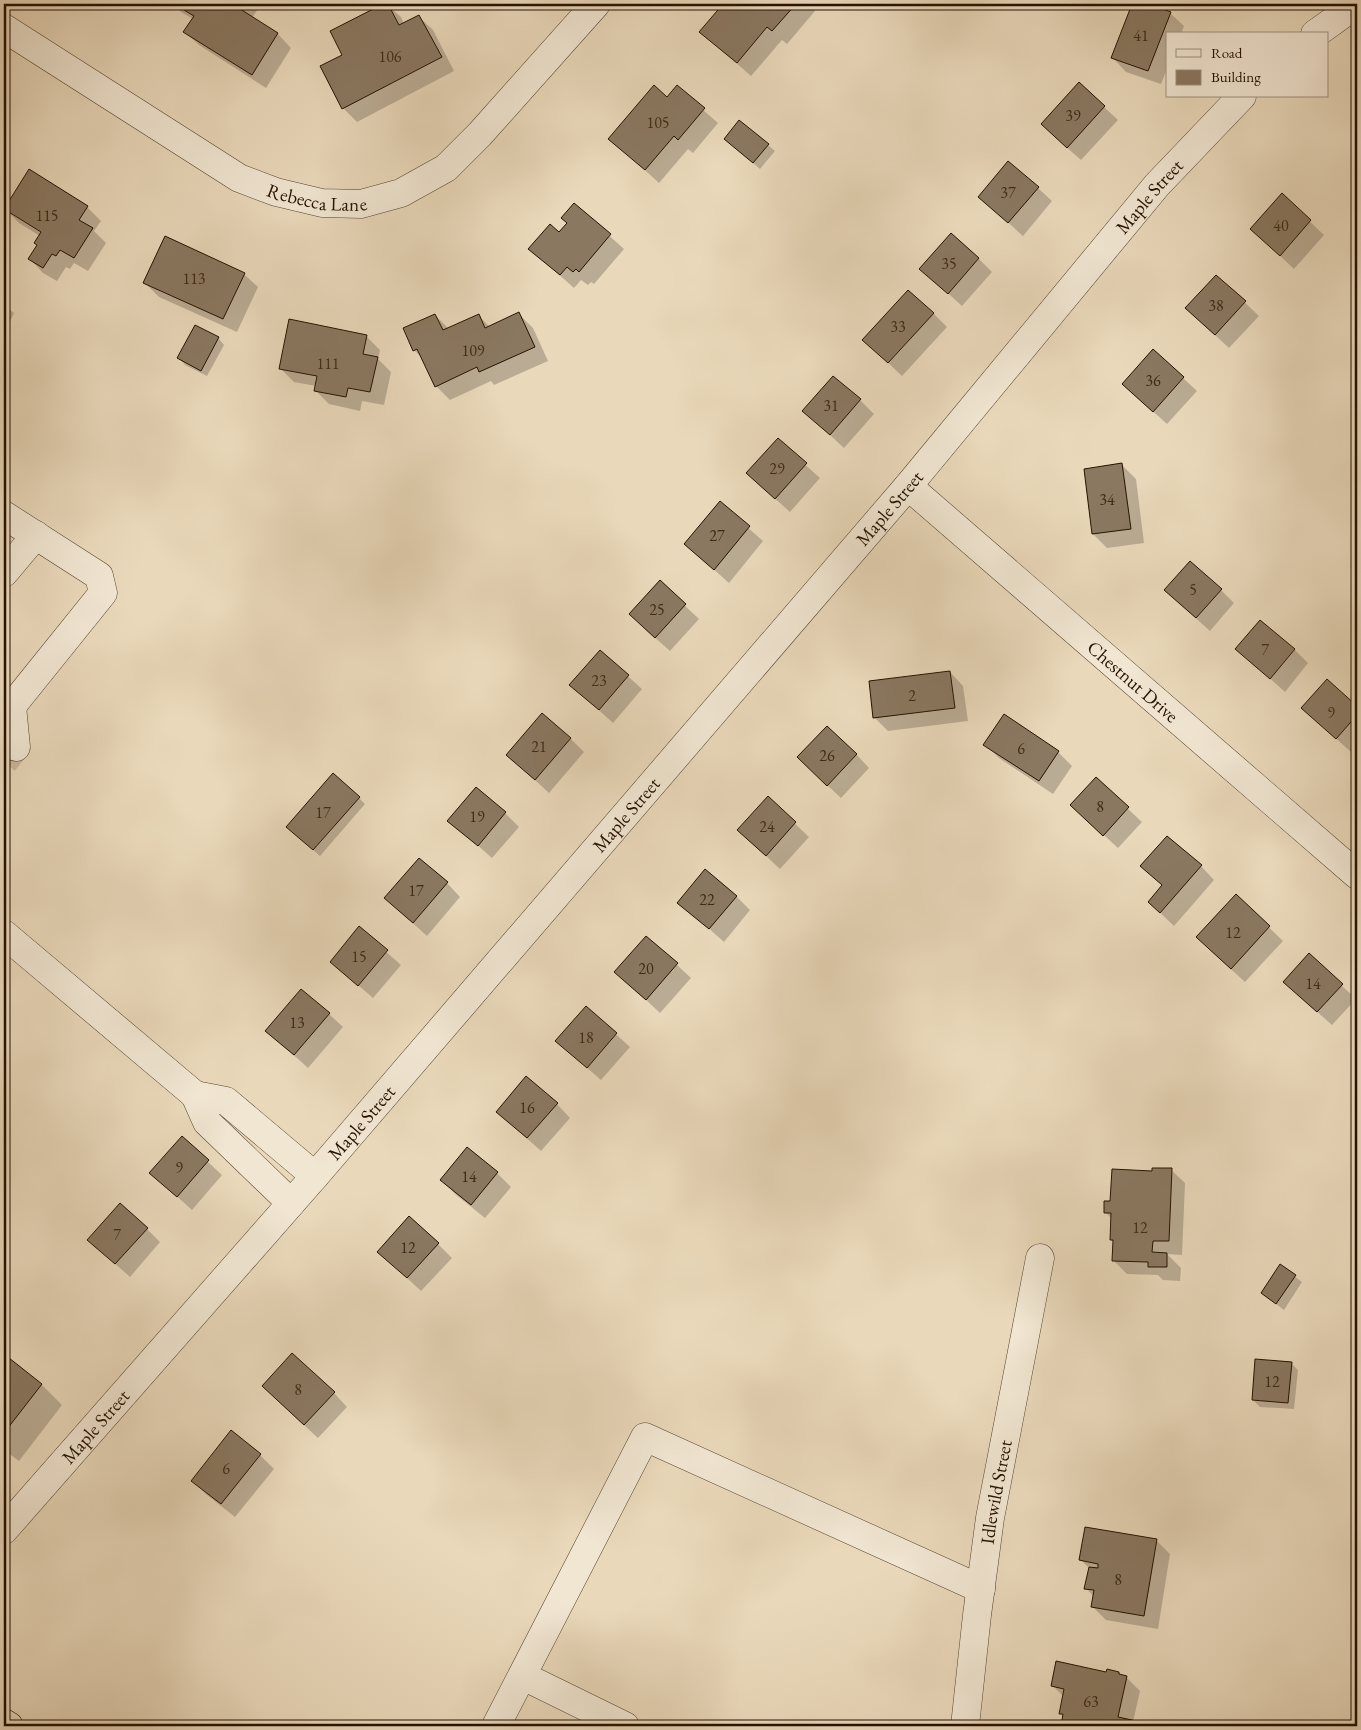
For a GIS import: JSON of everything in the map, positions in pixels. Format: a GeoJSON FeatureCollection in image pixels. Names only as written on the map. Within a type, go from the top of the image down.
{"type":"FeatureCollection","features":[{"type":"Feature","properties":{"kind":"highway"},"geometry":{"type":"LineString","coordinates":[[4,1723],[9,1726]]}},
{"type":"Feature","properties":{"kind":"street","name":"Rebecca Lane"},"geometry":{"type":"LineString","coordinates":[[4,28],[239,178],[276,192],[322,203],[361,204],[401,193],[446,168],[480,134],[596,4]]}},
{"type":"Feature","properties":{"kind":"street"},"geometry":{"type":"LineString","coordinates":[[1318,32],[1357,4]]}},
{"type":"Feature","properties":{"kind":"street","name":"Maple Street"},"geometry":{"type":"LineString","coordinates":[[5,1526],[315,1176],[908,486],[1157,185],[1240,98]]}},
{"type":"Feature","properties":{"kind":"street","name":"Chestnut Drive"},"geometry":{"type":"LineString","coordinates":[[908,486],[1357,875]]}},
{"type":"Feature","properties":{"kind":"street"},"geometry":{"type":"LineString","coordinates":[[4,515],[99,576],[103,593],[8,711],[16,747]]}},
{"type":"Feature","properties":{"kind":"street"},"geometry":{"type":"LineString","coordinates":[[4,573],[36,536]]}},
{"type":"Feature","properties":{"kind":"street"},"geometry":{"type":"LineString","coordinates":[[7,942],[195,1095],[207,1122],[291,1203]]}},
{"type":"Feature","properties":{"kind":"street"},"geometry":{"type":"LineString","coordinates":[[195,1095],[226,1101],[315,1176]]}},
{"type":"Feature","properties":{"kind":"street","name":"Idlewild Street"},"geometry":{"type":"LineString","coordinates":[[966,1726],[990,1518],[1040,1258]]}},
{"type":"Feature","properties":{"kind":"street"},"geometry":{"type":"LineString","coordinates":[[496,1726],[645,1437],[981,1589]]}},
{"type":"Feature","properties":{"kind":"street"},"geometry":{"type":"LineString","coordinates":[[522,1676],[625,1726]]}},
{"type":"Feature","properties":{"kind":"building"},"geometry":{"type":"Polygon","coordinates":[[[174,4],[239,4],[237,7],[278,33],[252,75],[183,32],[194,16],[174,4]]]}},
{"type":"Feature","properties":{"kind":"building"},"geometry":{"type":"Polygon","coordinates":[[[383,4],[388,4],[399,25],[419,15],[442,57],[342,109],[320,66],[342,55],[330,31],[383,4]]]}},
{"type":"Feature","properties":{"kind":"building"},"geometry":{"type":"Polygon","coordinates":[[[723,4],[796,4],[772,31],[767,27],[737,63],[699,32],[723,4]]]}},
{"type":"Feature","properties":{"kind":"building"},"geometry":{"type":"Polygon","coordinates":[[[1132,4],[1150,4],[1171,12],[1148,71],[1111,58],[1132,4]]]}},
{"type":"Feature","properties":{"kind":"building"},"geometry":{"type":"Polygon","coordinates":[[[1079,82],[1105,106],[1067,148],[1041,124],[1079,82]]]}},
{"type":"Feature","properties":{"kind":"building"},"geometry":{"type":"Polygon","coordinates":[[[654,85],[667,97],[677,85],[705,108],[678,140],[674,136],[645,170],[608,139],[654,85]]]}},
{"type":"Feature","properties":{"kind":"building"},"geometry":{"type":"Polygon","coordinates":[[[739,120],[769,144],[753,163],[724,139],[739,120]]]}},
{"type":"Feature","properties":{"kind":"building"},"geometry":{"type":"Polygon","coordinates":[[[1008,161],[1039,187],[1008,223],[978,197],[1008,161]]]}},
{"type":"Feature","properties":{"kind":"building"},"geometry":{"type":"Polygon","coordinates":[[[29,169],[88,206],[79,220],[93,228],[74,258],[60,250],[56,256],[52,254],[43,268],[28,259],[37,245],[34,243],[41,232],[4,209],[29,169]]]}},
{"type":"Feature","properties":{"kind":"building"},"geometry":{"type":"Polygon","coordinates":[[[1282,193],[1311,220],[1280,256],[1250,229],[1282,193]]]}},
{"type":"Feature","properties":{"kind":"building"},"geometry":{"type":"Polygon","coordinates":[[[574,203],[611,234],[579,272],[576,269],[573,272],[567,267],[560,275],[528,249],[550,224],[559,232],[567,223],[561,218],[574,203]]]}},
{"type":"Feature","properties":{"kind":"building"},"geometry":{"type":"Polygon","coordinates":[[[951,233],[979,258],[948,294],[919,269],[951,233]]]}},
{"type":"Feature","properties":{"kind":"building"},"geometry":{"type":"Polygon","coordinates":[[[165,236],[245,273],[223,319],[143,283],[165,236]]]}},
{"type":"Feature","properties":{"kind":"building"},"geometry":{"type":"Polygon","coordinates":[[[1216,275],[1246,301],[1215,335],[1185,308],[1216,275]]]}},
{"type":"Feature","properties":{"kind":"building"},"geometry":{"type":"Polygon","coordinates":[[[908,290],[934,313],[888,363],[862,340],[908,290]]]}},
{"type":"Feature","properties":{"kind":"building"},"geometry":{"type":"Polygon","coordinates":[[[4,304],[8,306],[4,315],[4,304]]]}},
{"type":"Feature","properties":{"kind":"building"},"geometry":{"type":"Polygon","coordinates":[[[519,312],[535,347],[479,372],[477,367],[435,387],[417,349],[413,351],[403,328],[435,314],[443,330],[479,314],[485,328],[519,312]]]}},
{"type":"Feature","properties":{"kind":"building"},"geometry":{"type":"Polygon","coordinates":[[[289,319],[367,335],[363,354],[378,357],[370,392],[348,388],[346,397],[314,391],[317,376],[279,369],[289,319]]]}},
{"type":"Feature","properties":{"kind":"building"},"geometry":{"type":"Polygon","coordinates":[[[195,325],[219,337],[201,371],[177,358],[195,325]]]}},
{"type":"Feature","properties":{"kind":"building"},"geometry":{"type":"Polygon","coordinates":[[[1153,349],[1184,377],[1153,412],[1122,384],[1153,349]]]}},
{"type":"Feature","properties":{"kind":"building"},"geometry":{"type":"Polygon","coordinates":[[[833,376],[861,399],[830,435],[802,411],[833,376]]]}},
{"type":"Feature","properties":{"kind":"building"},"geometry":{"type":"Polygon","coordinates":[[[778,438],[807,463],[775,499],[746,473],[778,438]]]}},
{"type":"Feature","properties":{"kind":"building"},"geometry":{"type":"Polygon","coordinates":[[[1122,463],[1131,529],[1092,534],[1084,469],[1122,463]]]}},
{"type":"Feature","properties":{"kind":"building"},"geometry":{"type":"Polygon","coordinates":[[[720,501],[750,526],[714,570],[684,544],[720,501]]]}},
{"type":"Feature","properties":{"kind":"building"},"geometry":{"type":"Polygon","coordinates":[[[1190,561],[1222,589],[1196,618],[1164,590],[1190,561]]]}},
{"type":"Feature","properties":{"kind":"building"},"geometry":{"type":"Polygon","coordinates":[[[660,580],[686,604],[655,638],[629,614],[660,580]]]}},
{"type":"Feature","properties":{"kind":"building"},"geometry":{"type":"Polygon","coordinates":[[[1260,620],[1295,649],[1270,679],[1235,649],[1260,620]]]}},
{"type":"Feature","properties":{"kind":"building"},"geometry":{"type":"Polygon","coordinates":[[[600,650],[629,675],[599,710],[569,685],[600,650]]]}},
{"type":"Feature","properties":{"kind":"building"},"geometry":{"type":"Polygon","coordinates":[[[950,671],[955,708],[873,718],[869,681],[950,671]]]}},
{"type":"Feature","properties":{"kind":"building"},"geometry":{"type":"Polygon","coordinates":[[[1327,679],[1357,706],[1357,715],[1336,739],[1301,708],[1327,679]]]}},
{"type":"Feature","properties":{"kind":"building"},"geometry":{"type":"Polygon","coordinates":[[[542,713],[571,738],[535,780],[506,755],[542,713]]]}},
{"type":"Feature","properties":{"kind":"building"},"geometry":{"type":"Polygon","coordinates":[[[1004,714],[1059,751],[1039,781],[983,745],[1004,714]]]}},
{"type":"Feature","properties":{"kind":"building"},"geometry":{"type":"Polygon","coordinates":[[[827,726],[857,754],[827,786],[797,757],[827,726]]]}},
{"type":"Feature","properties":{"kind":"building"},"geometry":{"type":"Polygon","coordinates":[[[333,773],[360,797],[313,850],[286,827],[333,773]]]}},
{"type":"Feature","properties":{"kind":"building"},"geometry":{"type":"Polygon","coordinates":[[[1096,777],[1129,807],[1103,836],[1070,805],[1096,777]]]}},
{"type":"Feature","properties":{"kind":"building"},"geometry":{"type":"Polygon","coordinates":[[[476,787],[506,812],[478,846],[447,821],[476,787]]]}},
{"type":"Feature","properties":{"kind":"building"},"geometry":{"type":"Polygon","coordinates":[[[768,796],[796,822],[766,856],[737,830],[768,796]]]}},
{"type":"Feature","properties":{"kind":"building"},"geometry":{"type":"Polygon","coordinates":[[[1167,836],[1202,865],[1160,913],[1148,902],[1162,885],[1140,866],[1167,836]]]}},
{"type":"Feature","properties":{"kind":"building"},"geometry":{"type":"Polygon","coordinates":[[[419,858],[448,882],[413,923],[384,898],[419,858]]]}},
{"type":"Feature","properties":{"kind":"building"},"geometry":{"type":"Polygon","coordinates":[[[705,869],[737,896],[709,929],[677,903],[705,869]]]}},
{"type":"Feature","properties":{"kind":"building"},"geometry":{"type":"Polygon","coordinates":[[[1236,894],[1270,926],[1231,969],[1196,937],[1236,894]]]}},
{"type":"Feature","properties":{"kind":"building"},"geometry":{"type":"Polygon","coordinates":[[[359,926],[388,950],[358,986],[330,962],[359,926]]]}},
{"type":"Feature","properties":{"kind":"building"},"geometry":{"type":"Polygon","coordinates":[[[646,936],[678,963],[646,1000],[614,972],[646,936]]]}},
{"type":"Feature","properties":{"kind":"building"},"geometry":{"type":"Polygon","coordinates":[[[1309,953],[1343,984],[1317,1012],[1283,982],[1309,953]]]}},
{"type":"Feature","properties":{"kind":"building"},"geometry":{"type":"Polygon","coordinates":[[[301,989],[330,1013],[294,1055],[265,1031],[301,989]]]}},
{"type":"Feature","properties":{"kind":"building"},"geometry":{"type":"Polygon","coordinates":[[[586,1006],[617,1033],[587,1068],[555,1041],[586,1006]]]}},
{"type":"Feature","properties":{"kind":"building"},"geometry":{"type":"Polygon","coordinates":[[[526,1076],[558,1103],[527,1138],[496,1112],[526,1076]]]}},
{"type":"Feature","properties":{"kind":"building"},"geometry":{"type":"Polygon","coordinates":[[[182,1136],[209,1160],[177,1197],[149,1173],[182,1136]]]}},
{"type":"Feature","properties":{"kind":"building"},"geometry":{"type":"Polygon","coordinates":[[[467,1147],[498,1172],[471,1205],[440,1180],[467,1147]]]}},
{"type":"Feature","properties":{"kind":"building"},"geometry":{"type":"Polygon","coordinates":[[[1152,1168],[1172,1168],[1169,1241],[1153,1241],[1152,1252],[1167,1253],[1167,1267],[1148,1267],[1148,1262],[1112,1261],[1113,1240],[1110,1240],[1111,1213],[1104,1213],[1104,1201],[1110,1201],[1112,1169],[1152,1171],[1152,1168]]]}},
{"type":"Feature","properties":{"kind":"building"},"geometry":{"type":"Polygon","coordinates":[[[120,1203],[148,1228],[115,1264],[87,1240],[120,1203]]]}},
{"type":"Feature","properties":{"kind":"building"},"geometry":{"type":"Polygon","coordinates":[[[409,1216],[439,1243],[407,1278],[377,1252],[409,1216]]]}},
{"type":"Feature","properties":{"kind":"building"},"geometry":{"type":"Polygon","coordinates":[[[1280,1264],[1296,1275],[1276,1304],[1261,1293],[1280,1264]]]}},
{"type":"Feature","properties":{"kind":"building"},"geometry":{"type":"Polygon","coordinates":[[[292,1353],[335,1392],[304,1425],[262,1386],[292,1353]]]}},
{"type":"Feature","properties":{"kind":"building"},"geometry":{"type":"Polygon","coordinates":[[[4,1354],[42,1384],[4,1433],[4,1354]]]}},
{"type":"Feature","properties":{"kind":"building"},"geometry":{"type":"Polygon","coordinates":[[[1255,1359],[1292,1362],[1288,1403],[1252,1400],[1255,1359]]]}},
{"type":"Feature","properties":{"kind":"building"},"geometry":{"type":"Polygon","coordinates":[[[231,1430],[261,1454],[221,1504],[191,1481],[231,1430]]]}},
{"type":"Feature","properties":{"kind":"building"},"geometry":{"type":"Polygon","coordinates":[[[1085,1527],[1157,1539],[1144,1616],[1091,1607],[1094,1590],[1084,1589],[1089,1567],[1098,1568],[1098,1564],[1079,1560],[1085,1527]]]}},
{"type":"Feature","properties":{"kind":"building"},"geometry":{"type":"Polygon","coordinates":[[[1056,1661],[1106,1672],[1107,1669],[1127,1676],[1118,1717],[1141,1722],[1140,1726],[1061,1726],[1063,1714],[1059,1714],[1064,1689],[1051,1686],[1056,1661]]]}},
{"type":"Feature","properties":{"kind":"tunnel"},"geometry":{"type":"LineString","coordinates":[[4,762],[16,747]]}}]}
